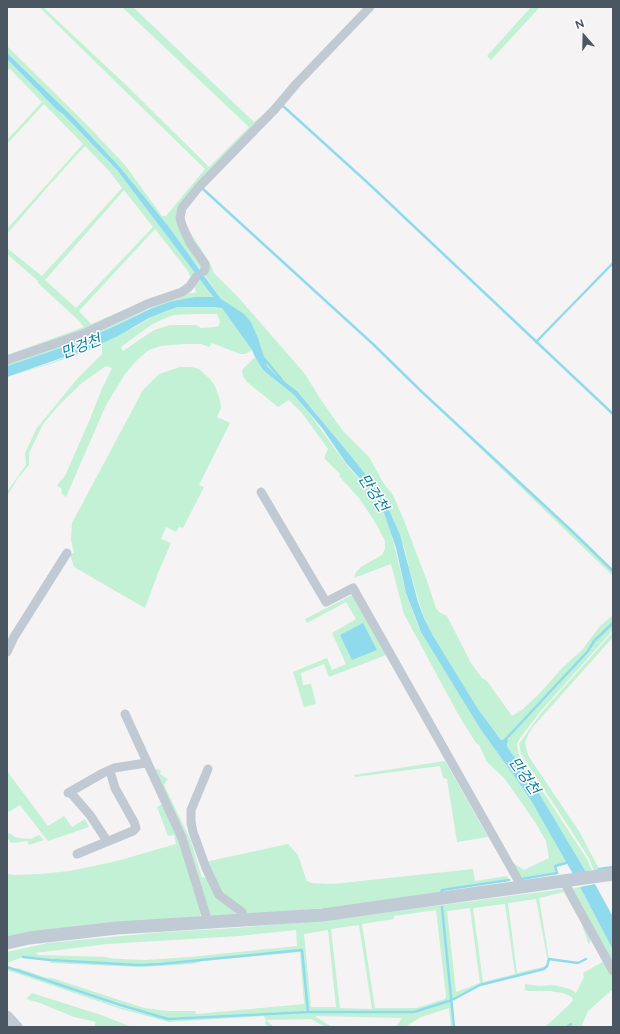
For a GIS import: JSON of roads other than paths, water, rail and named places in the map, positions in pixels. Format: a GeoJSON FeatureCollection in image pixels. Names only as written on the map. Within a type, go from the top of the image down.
{"type":"FeatureCollection","features":[{"type":"Feature","properties":{"kind":"main road"},"geometry":{"type":"LineString","coordinates":[[7,943],[29,938],[117,928],[297,917],[334,913],[613,874]]}},
{"type":"Feature","properties":{"kind":"street"},"geometry":{"type":"LineString","coordinates":[[7,360],[76,336],[147,304],[182,292],[189,287],[205,269],[205,264],[190,243],[182,225],[180,218],[182,208],[198,188],[275,109],[297,83],[370,7]]}},
{"type":"Feature","properties":{"kind":"street"},"geometry":{"type":"LineString","coordinates":[[261,492],[326,602],[353,588],[522,887]]}},
{"type":"Feature","properties":{"kind":"street"},"geometry":{"type":"LineString","coordinates":[[7,652],[14,637],[67,553]]}},
{"type":"Feature","properties":{"kind":"street"},"geometry":{"type":"LineString","coordinates":[[125,714],[146,763],[182,838],[208,922]]}},
{"type":"Feature","properties":{"kind":"street"},"geometry":{"type":"LineString","coordinates":[[106,841],[90,815],[69,793],[114,768],[146,763]]}},
{"type":"Feature","properties":{"kind":"street"},"geometry":{"type":"LineString","coordinates":[[208,769],[192,810],[191,822],[193,832],[206,868],[219,895],[242,912],[245,919]]}},
{"type":"Feature","properties":{"kind":"street"},"geometry":{"type":"LineString","coordinates":[[77,854],[133,831],[136,828],[115,788],[110,770]]}},
{"type":"Feature","properties":{"kind":"street"},"geometry":{"type":"LineString","coordinates":[[566,880],[571,895],[613,971]]}},
{"type":"Feature","properties":{"kind":"street"},"geometry":{"type":"LineString","coordinates":[[7,1016],[17,1027]]}},
{"type":"Feature","properties":{"kind":"water"},"geometry":{"type":"Polygon","coordinates":[[[7,53],[72,116],[118,165],[168,226],[221,299],[244,314],[251,322],[267,366],[297,391],[379,492],[385,501],[400,535],[418,602],[432,634],[478,709],[501,740],[505,738],[508,740],[508,748],[530,778],[586,872],[573,874],[533,804],[481,730],[421,632],[406,593],[396,548],[382,507],[346,463],[322,428],[294,395],[263,370],[252,350],[222,308],[178,307],[149,318],[118,336],[96,346],[7,377],[7,366],[78,342],[152,308],[172,301],[194,297],[214,297],[117,170],[7,59],[7,53]]]}},
{"type":"Feature","properties":{"kind":"water"},"geometry":{"type":"Polygon","coordinates":[[[363,623],[377,650],[352,660],[340,635],[363,623]]]}},
{"type":"Feature","properties":{"kind":"water"},"geometry":{"type":"Polygon","coordinates":[[[595,884],[613,917],[613,950],[580,887],[595,884]]]}},
{"type":"Feature","properties":{"kind":"waterway"},"geometry":{"type":"LineString","coordinates":[[283,106],[368,183],[613,414]]}},
{"type":"Feature","properties":{"kind":"waterway"},"geometry":{"type":"LineString","coordinates":[[203,189],[374,345],[613,571]]}},
{"type":"Feature","properties":{"kind":"waterway"},"geometry":{"type":"LineString","coordinates":[[536,342],[613,263]]}},
{"type":"Feature","properties":{"kind":"waterway","name":"만겅천"},"geometry":{"type":"LineString","coordinates":[[262,356],[282,380]]}},
{"type":"Feature","properties":{"kind":"waterway"},"geometry":{"type":"LineString","coordinates":[[505,740],[588,651],[594,641],[613,623]]}},
{"type":"Feature","properties":{"kind":"waterway"},"geometry":{"type":"LineString","coordinates":[[521,879],[557,873],[555,866],[566,863]]}},
{"type":"Feature","properties":{"kind":"waterway"},"geometry":{"type":"LineString","coordinates":[[599,869],[613,867]]}},
{"type":"Feature","properties":{"kind":"waterway"},"geometry":{"type":"LineString","coordinates":[[441,892],[442,890],[509,880]]}},
{"type":"Feature","properties":{"kind":"waterway"},"geometry":{"type":"LineString","coordinates":[[442,907],[454,1027]]}},
{"type":"Feature","properties":{"kind":"waterway"},"geometry":{"type":"LineString","coordinates":[[23,957],[138,965],[302,950],[308,1012]]}},
{"type":"Feature","properties":{"kind":"waterway"},"geometry":{"type":"LineString","coordinates":[[7,967],[120,1005],[168,1019],[308,1012],[414,1012],[452,1000],[480,985],[544,969],[547,966],[549,959],[578,963],[586,959]]}},
{"type":"Feature","properties":{"kind":"waterway"},"geometry":{"type":"LineString","coordinates":[[567,1027],[571,1024]]}}]}
